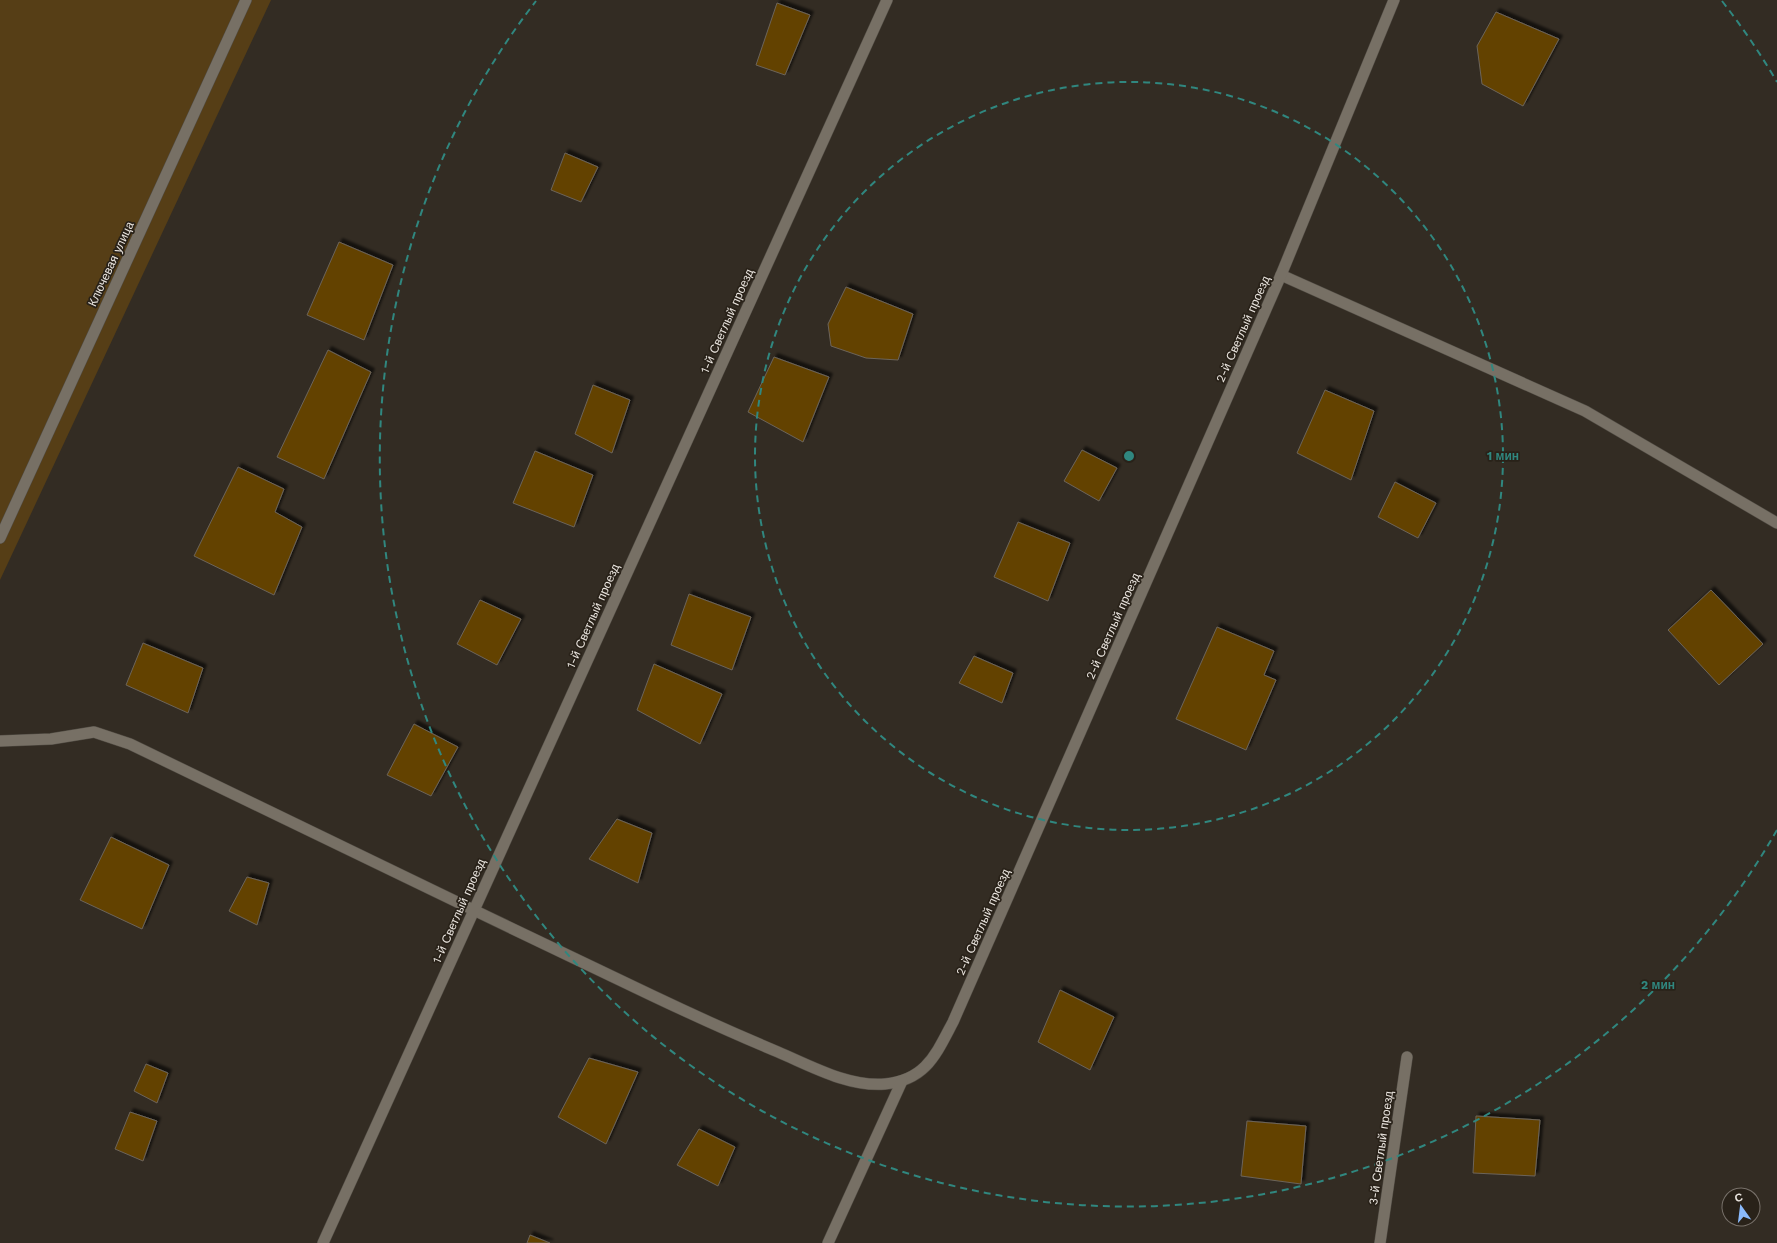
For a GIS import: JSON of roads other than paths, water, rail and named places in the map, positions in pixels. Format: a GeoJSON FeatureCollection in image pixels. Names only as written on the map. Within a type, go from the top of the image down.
{"type":"FeatureCollection","features":[{"type":"Feature","properties":{"kind":"street","name":"Ключевая улица"},"geometry":{"type":"LineString","coordinates":[[0,538],[246,0]]}},
{"type":"Feature","properties":{"kind":"street","name":"1-й Светлый проезд"},"geometry":{"type":"LineString","coordinates":[[323,1243],[887,0]]}},
{"type":"Feature","properties":{"kind":"street","name":"2-й Светлый проезд"},"geometry":{"type":"LineString","coordinates":[[0,741],[51,739],[94,732],[130,744],[723,1029],[804,1063],[848,1080],[883,1084],[902,1081],[921,1072],[936,1053],[953,1022],[1281,275],[1394,0]]}},
{"type":"Feature","properties":{"kind":"street"},"geometry":{"type":"LineString","coordinates":[[1281,275],[1585,411],[1777,524]]}},
{"type":"Feature","properties":{"kind":"street","name":"3-й Светлый проезд"},"geometry":{"type":"LineString","coordinates":[[1380,1243],[1407,1057]]}},
{"type":"Feature","properties":{"kind":"street"},"geometry":{"type":"LineString","coordinates":[[828,1243],[902,1081]]}}]}
